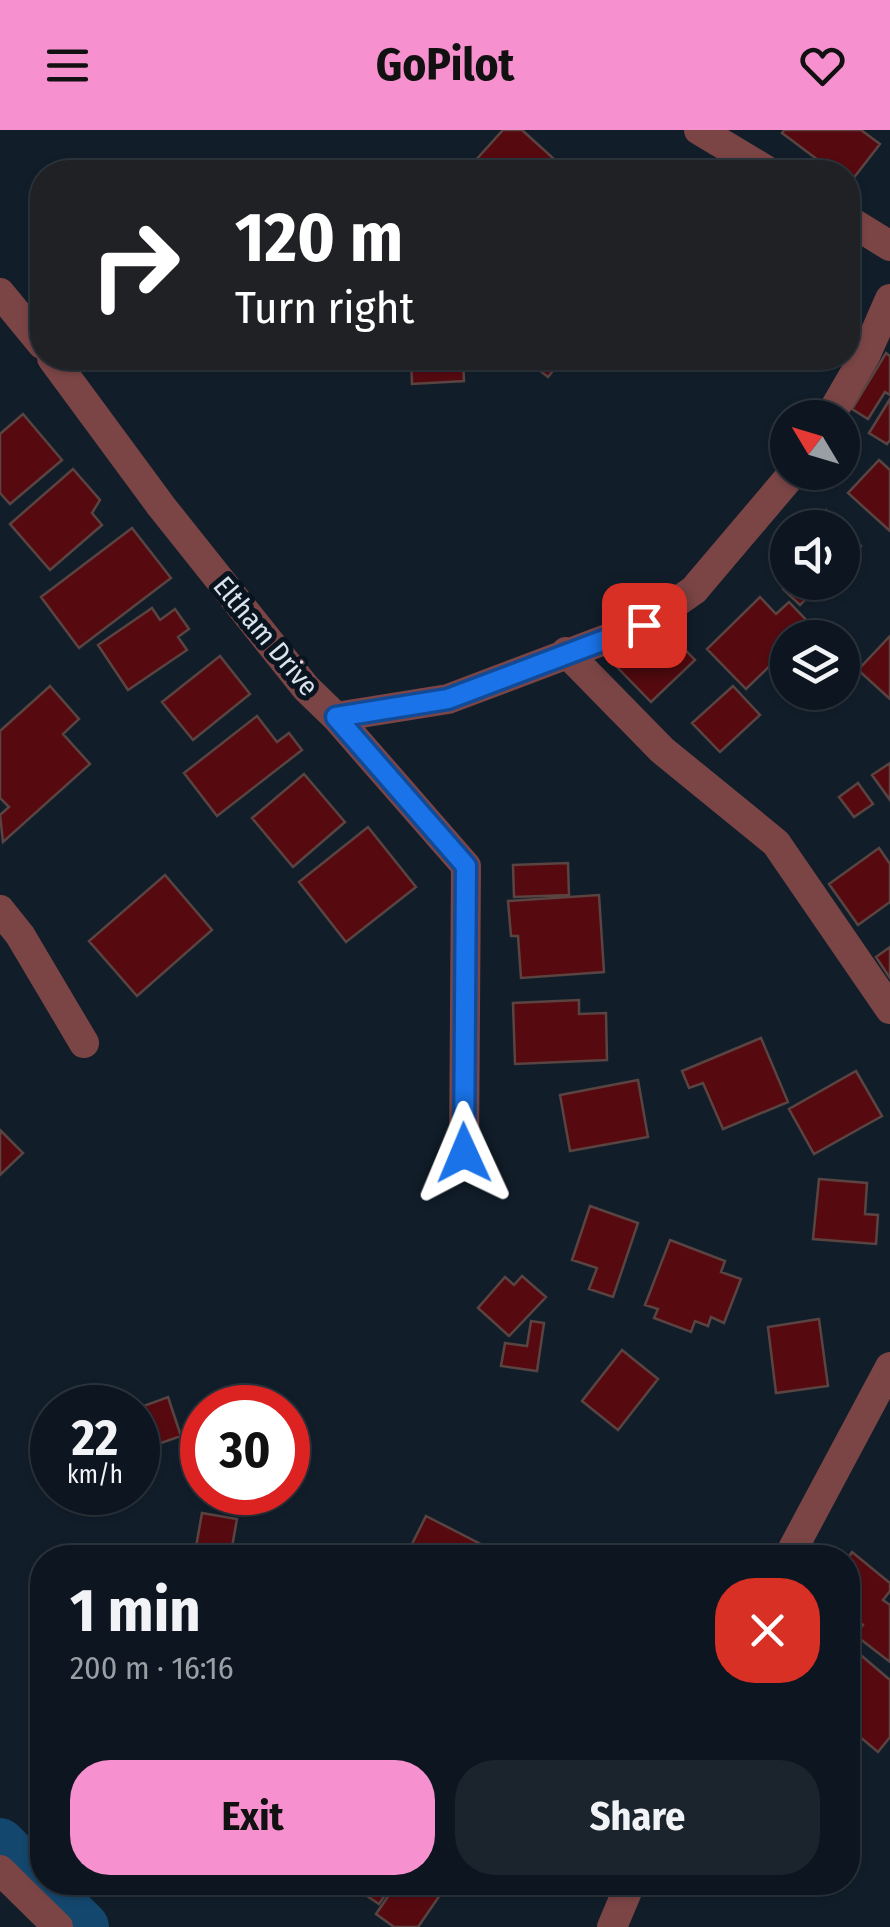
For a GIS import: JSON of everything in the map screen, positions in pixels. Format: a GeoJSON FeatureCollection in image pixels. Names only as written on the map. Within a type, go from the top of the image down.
{"type":"FeatureCollection","features":[{"type":"Feature","properties":{"kind":"street"},"geometry":{"type":"LineString","coordinates":[[699,130],[749,160]]}},
{"type":"Feature","properties":{"kind":"street"},"geometry":{"type":"LineString","coordinates":[[860,227],[890,246]]}},
{"type":"Feature","properties":{"kind":"street"},"geometry":{"type":"LineString","coordinates":[[0,293],[30,329]]}},
{"type":"Feature","properties":{"kind":"street"},"geometry":{"type":"LineString","coordinates":[[860,364],[890,298]]}},
{"type":"Feature","properties":{"kind":"street","name":"Eltham Drive"},"geometry":{"type":"LineString","coordinates":[[61,370],[160,506],[306,688],[466,866],[464,1153]]}},
{"type":"Feature","properties":{"kind":"street"},"geometry":{"type":"LineString","coordinates":[[839,400],[857,370]]}},
{"type":"Feature","properties":{"kind":"street"},"geometry":{"type":"LineString","coordinates":[[336,717],[448,699],[644,625],[694,590],[779,490]]}},
{"type":"Feature","properties":{"kind":"street"},"geometry":{"type":"LineString","coordinates":[[566,652],[662,750],[776,844],[890,1010]]}},
{"type":"Feature","properties":{"kind":"street"},"geometry":{"type":"LineString","coordinates":[[0,910],[10,942],[84,1043]]}},
{"type":"Feature","properties":{"kind":"street"},"geometry":{"type":"LineString","coordinates":[[795,1545],[890,1368]]}},
{"type":"Feature","properties":{"kind":"street"},"geometry":{"type":"LineString","coordinates":[[0,1870],[58,1927]]}},
{"type":"Feature","properties":{"kind":"street"},"geometry":{"type":"LineString","coordinates":[[612,1927],[626,1895]]}},
{"type":"Feature","properties":{"kind":"building"},"geometry":{"type":"Polygon","coordinates":[[[503,130],[522,130],[553,158],[551,160],[476,160],[503,130]]]}},
{"type":"Feature","properties":{"kind":"building"},"geometry":{"type":"Polygon","coordinates":[[[861,130],[880,144],[860,170],[860,160],[818,160],[782,133],[861,130]]]}},
{"type":"Feature","properties":{"kind":"building"},"geometry":{"type":"Polygon","coordinates":[[[886,353],[890,356],[890,395],[885,392],[868,419],[860,414],[857,400],[886,353]]]}},
{"type":"Feature","properties":{"kind":"building"},"geometry":{"type":"Polygon","coordinates":[[[411,370],[464,370],[464,381],[412,384],[411,370]]]}},
{"type":"Feature","properties":{"kind":"building"},"geometry":{"type":"Polygon","coordinates":[[[890,399],[890,440],[887,444],[869,433],[890,399]]]}},
{"type":"Feature","properties":{"kind":"building"},"geometry":{"type":"Polygon","coordinates":[[[23,414],[62,460],[10,504],[0,493],[0,434],[23,414]]]}},
{"type":"Feature","properties":{"kind":"building"},"geometry":{"type":"Polygon","coordinates":[[[879,460],[890,470],[890,531],[848,493],[860,490],[860,480],[879,460]]]}},
{"type":"Feature","properties":{"kind":"building"},"geometry":{"type":"Polygon","coordinates":[[[73,469],[100,500],[92,513],[102,525],[50,570],[10,524],[73,469]]]}},
{"type":"Feature","properties":{"kind":"building"},"geometry":{"type":"Polygon","coordinates":[[[132,528],[171,578],[79,648],[41,597],[132,528]]]}},
{"type":"Feature","properties":{"kind":"building"},"geometry":{"type":"Polygon","coordinates":[[[760,597],[776,614],[789,602],[806,620],[770,620],[770,666],[746,689],[707,649],[760,597]]]}},
{"type":"Feature","properties":{"kind":"building"},"geometry":{"type":"Polygon","coordinates":[[[152,608],[160,620],[175,609],[189,629],[178,637],[187,650],[128,690],[98,645],[152,608]]]}},
{"type":"Feature","properties":{"kind":"building"},"geometry":{"type":"Polygon","coordinates":[[[657,621],[695,660],[651,702],[614,664],[657,621]]]}},
{"type":"Feature","properties":{"kind":"building"},"geometry":{"type":"Polygon","coordinates":[[[890,636],[890,699],[860,668],[890,636]]]}},
{"type":"Feature","properties":{"kind":"building"},"geometry":{"type":"Polygon","coordinates":[[[220,656],[250,694],[193,740],[162,702],[220,656]]]}},
{"type":"Feature","properties":{"kind":"building"},"geometry":{"type":"Polygon","coordinates":[[[50,686],[79,719],[63,734],[90,764],[3,842],[0,815],[9,807],[0,798],[0,731],[50,686]]]}},
{"type":"Feature","properties":{"kind":"building"},"geometry":{"type":"Polygon","coordinates":[[[733,686],[760,715],[720,752],[692,723],[733,686]]]}},
{"type":"Feature","properties":{"kind":"building"},"geometry":{"type":"Polygon","coordinates":[[[257,716],[277,742],[289,733],[302,750],[217,816],[184,773],[257,716]]]}},
{"type":"Feature","properties":{"kind":"building"},"geometry":{"type":"Polygon","coordinates":[[[890,763],[890,800],[872,775],[890,763]]]}},
{"type":"Feature","properties":{"kind":"building"},"geometry":{"type":"Polygon","coordinates":[[[304,774],[345,822],[293,867],[252,818],[304,774]]]}},
{"type":"Feature","properties":{"kind":"building"},"geometry":{"type":"Polygon","coordinates":[[[858,783],[873,804],[854,817],[839,797],[858,783]]]}},
{"type":"Feature","properties":{"kind":"building"},"geometry":{"type":"Polygon","coordinates":[[[368,827],[416,887],[346,942],[299,882],[368,827]]]}},
{"type":"Feature","properties":{"kind":"building"},"geometry":{"type":"Polygon","coordinates":[[[879,848],[890,864],[890,902],[858,925],[829,884],[879,848]]]}},
{"type":"Feature","properties":{"kind":"building"},"geometry":{"type":"Polygon","coordinates":[[[568,863],[569,895],[514,897],[513,865],[568,863]]]}},
{"type":"Feature","properties":{"kind":"building"},"geometry":{"type":"Polygon","coordinates":[[[165,875],[212,930],[137,996],[89,941],[165,875]]]}},
{"type":"Feature","properties":{"kind":"building"},"geometry":{"type":"Polygon","coordinates":[[[599,895],[604,972],[521,978],[518,936],[511,936],[508,901],[599,895]]]}},
{"type":"Feature","properties":{"kind":"building"},"geometry":{"type":"Polygon","coordinates":[[[890,947],[890,978],[876,957],[890,947]]]}},
{"type":"Feature","properties":{"kind":"building"},"geometry":{"type":"Polygon","coordinates":[[[579,1000],[579,1014],[606,1013],[607,1060],[515,1064],[513,1003],[579,1000]]]}},
{"type":"Feature","properties":{"kind":"building"},"geometry":{"type":"Polygon","coordinates":[[[761,1038],[788,1102],[723,1129],[703,1083],[689,1088],[682,1071],[761,1038]]]}},
{"type":"Feature","properties":{"kind":"building"},"geometry":{"type":"Polygon","coordinates":[[[856,1071],[882,1116],[814,1154],[789,1109],[856,1071]]]}},
{"type":"Feature","properties":{"kind":"building"},"geometry":{"type":"Polygon","coordinates":[[[638,1080],[648,1137],[570,1151],[560,1095],[638,1080]]]}},
{"type":"Feature","properties":{"kind":"building"},"geometry":{"type":"Polygon","coordinates":[[[0,1130],[23,1153],[0,1175],[0,1130]]]}},
{"type":"Feature","properties":{"kind":"building"},"geometry":{"type":"Polygon","coordinates":[[[819,1179],[867,1183],[865,1214],[878,1215],[876,1244],[813,1239],[819,1179]]]}},
{"type":"Feature","properties":{"kind":"building"},"geometry":{"type":"Polygon","coordinates":[[[590,1206],[638,1223],[613,1297],[589,1289],[597,1268],[572,1260],[590,1206]]]}},
{"type":"Feature","properties":{"kind":"building"},"geometry":{"type":"Polygon","coordinates":[[[670,1240],[725,1261],[721,1272],[741,1279],[724,1323],[711,1317],[708,1326],[695,1321],[691,1332],[654,1318],[658,1309],[645,1305],[670,1240]]]}},
{"type":"Feature","properties":{"kind":"building"},"geometry":{"type":"Polygon","coordinates":[[[522,1276],[546,1297],[509,1336],[478,1308],[505,1277],[514,1285],[522,1276]]]}},
{"type":"Feature","properties":{"kind":"building"},"geometry":{"type":"Polygon","coordinates":[[[819,1319],[828,1386],[776,1393],[768,1327],[819,1319]]]}},
{"type":"Feature","properties":{"kind":"building"},"geometry":{"type":"Polygon","coordinates":[[[531,1321],[544,1323],[537,1371],[501,1366],[505,1343],[527,1346],[531,1321]]]}},
{"type":"Feature","properties":{"kind":"building"},"geometry":{"type":"Polygon","coordinates":[[[622,1350],[658,1379],[618,1430],[582,1401],[622,1350]]]}},
{"type":"Feature","properties":{"kind":"building"},"geometry":{"type":"Polygon","coordinates":[[[168,1397],[180,1436],[160,1443],[160,1400],[168,1397]]]}},
{"type":"Feature","properties":{"kind":"building"},"geometry":{"type":"Polygon","coordinates":[[[202,1515],[237,1519],[232,1545],[196,1545],[202,1515]]]}},
{"type":"Feature","properties":{"kind":"building"},"geometry":{"type":"Polygon","coordinates":[[[426,1516],[483,1545],[412,1545],[426,1516]]]}},
{"type":"Feature","properties":{"kind":"building"},"geometry":{"type":"Polygon","coordinates":[[[860,1559],[890,1583],[890,1591],[883,1600],[890,1605],[890,1662],[860,1639],[863,1625],[860,1559]]]}},
{"type":"Feature","properties":{"kind":"building"},"geometry":{"type":"Polygon","coordinates":[[[860,1654],[890,1680],[890,1737],[878,1752],[860,1737],[860,1654]]]}},
{"type":"Feature","properties":{"kind":"building"},"geometry":{"type":"Polygon","coordinates":[[[366,1895],[385,1895],[379,1904],[366,1895]]]}},
{"type":"Feature","properties":{"kind":"building"},"geometry":{"type":"Polygon","coordinates":[[[389,1895],[440,1895],[418,1927],[394,1927],[376,1914],[389,1895]]]}},
{"type":"Feature","properties":{"kind":"waterway"},"geometry":{"type":"LineString","coordinates":[[0,1843],[30,1873]]}},
{"type":"Feature","properties":{"kind":"waterway"},"geometry":{"type":"LineString","coordinates":[[52,1895],[84,1927]]}},
{"type":"Feature","properties":{"kind":"route"},"geometry":{"type":"LineString","coordinates":[[464,1153],[466,866],[336,717],[448,699],[644,625]]}}]}
